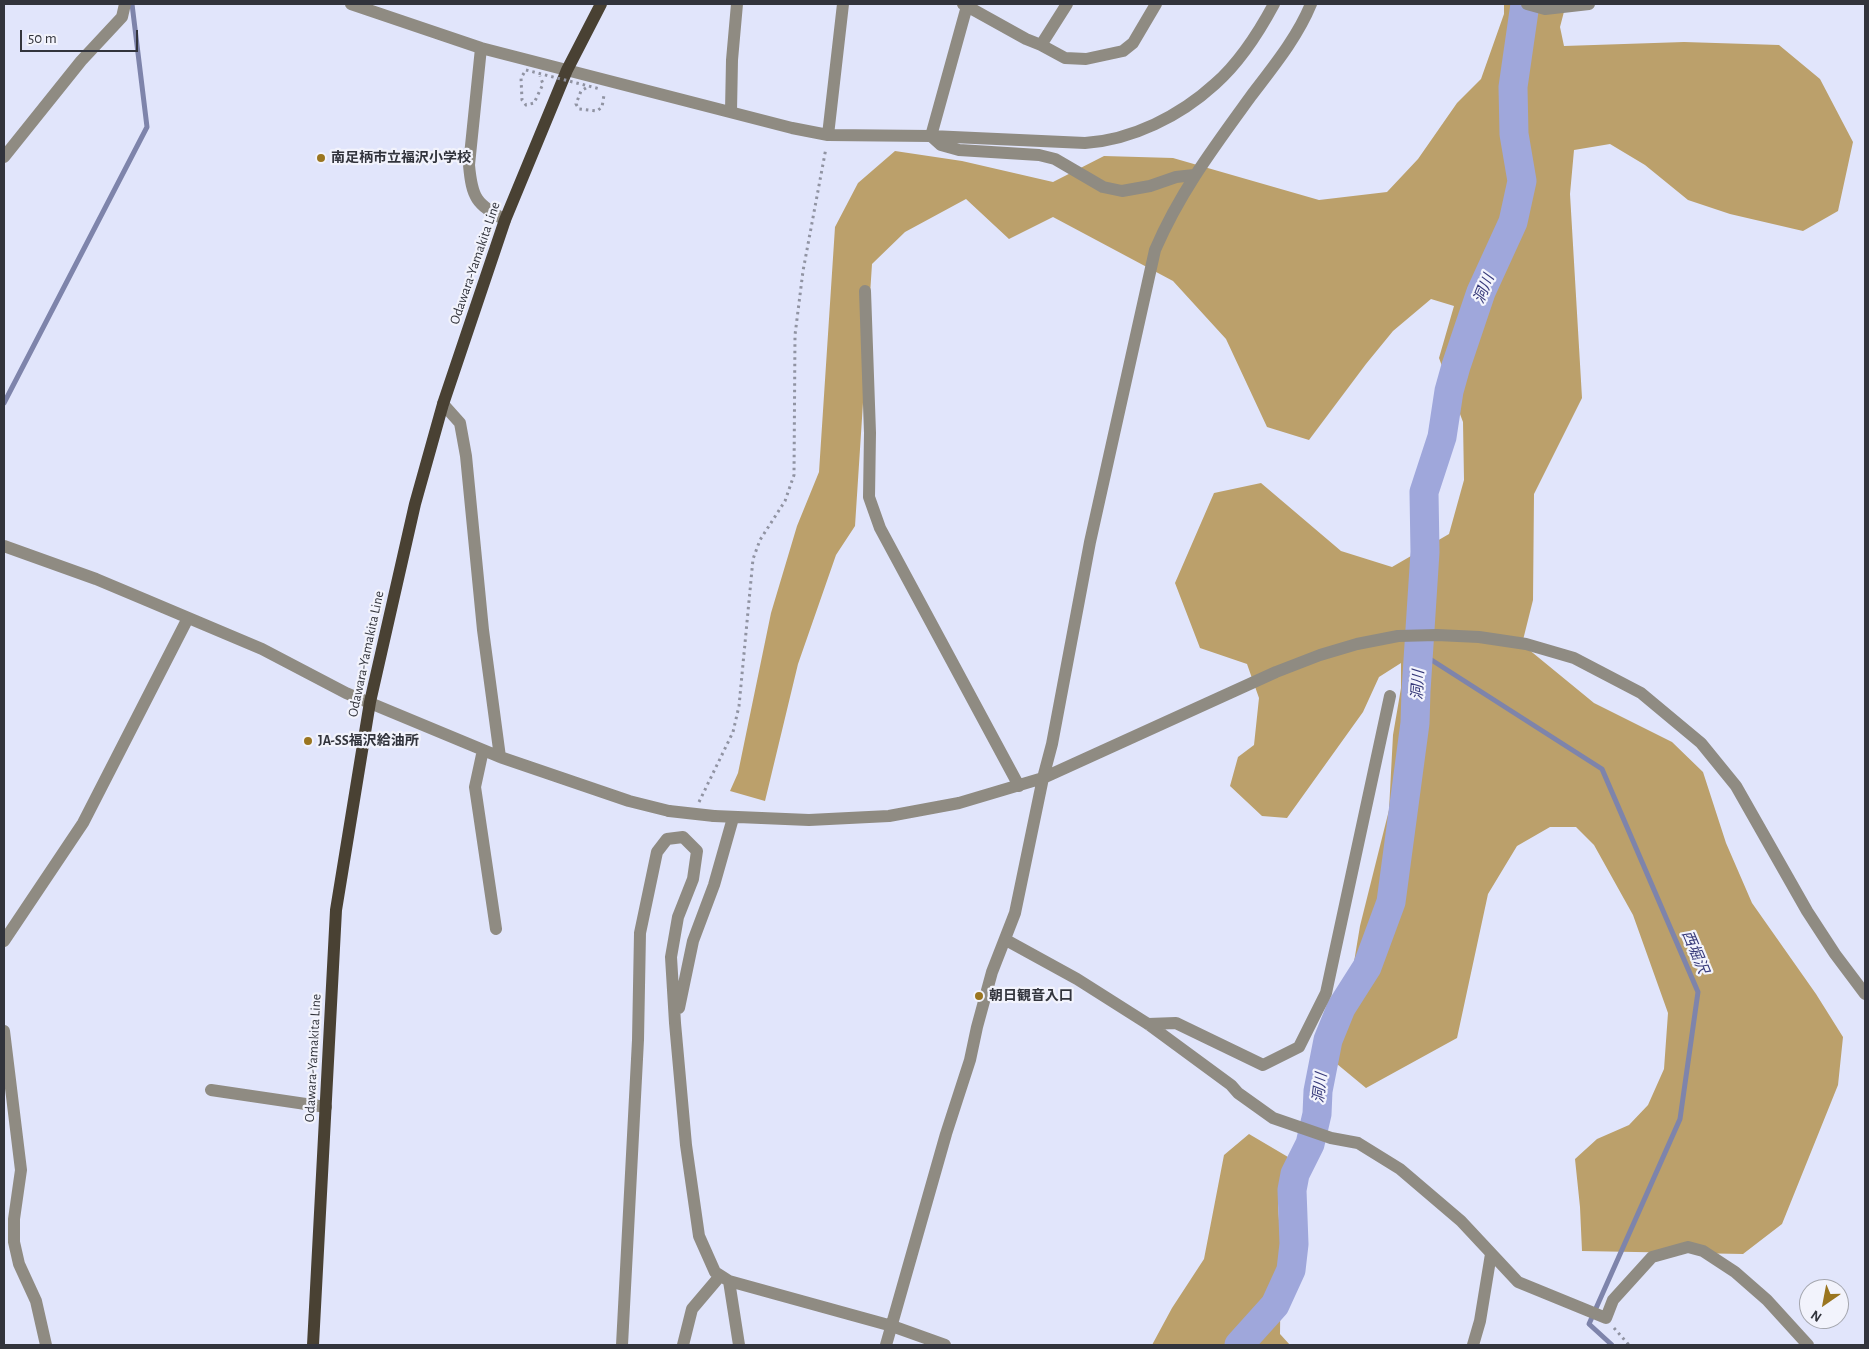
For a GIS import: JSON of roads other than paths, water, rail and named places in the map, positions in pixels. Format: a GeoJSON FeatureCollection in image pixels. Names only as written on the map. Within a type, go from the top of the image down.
{"type":"FeatureCollection","features":[{"type":"Feature","properties":{"kind":"main road","name":"Odawara-Yamakita Line"},"geometry":{"type":"LineString","coordinates":[[313,1345],[336,910],[370,702],[415,504],[443,404],[504,220],[567,70],[601,4]]}},
{"type":"Feature","properties":{"kind":"street"},"geometry":{"type":"LineString","coordinates":[[4,157],[81,61],[122,17],[125,4]]}},
{"type":"Feature","properties":{"kind":"street"},"geometry":{"type":"LineString","coordinates":[[730,111],[737,4]]}},
{"type":"Feature","properties":{"kind":"street"},"geometry":{"type":"LineString","coordinates":[[828,135],[843,4]]}},
{"type":"Feature","properties":{"kind":"street"},"geometry":{"type":"LineString","coordinates":[[1041,45],[1067,4]]}},
{"type":"Feature","properties":{"kind":"street"},"geometry":{"type":"LineString","coordinates":[[931,136],[965,5],[1065,58],[1086,60],[1123,51],[1133,43],[1156,4]]}},
{"type":"Feature","properties":{"kind":"street"},"geometry":{"type":"LineString","coordinates":[[359,5],[530,66],[567,70],[600,84],[730,111],[792,128],[828,135],[931,136],[1085,143],[1104,142],[1127,136],[1178,112],[1216,84],[1263,25],[1274,4]]}},
{"type":"Feature","properties":{"kind":"street"},"geometry":{"type":"LineString","coordinates":[[886,1345],[946,1134],[970,1060],[992,972],[1015,913],[1043,778],[1052,744],[1090,542],[1155,250],[1165,226],[1194,175],[1286,48],[1304,21],[1311,4]]}},
{"type":"Feature","properties":{"kind":"street"},"geometry":{"type":"LineString","coordinates":[[1527,4],[1545,9],[1589,4]]}},
{"type":"Feature","properties":{"kind":"street"},"geometry":{"type":"LineString","coordinates":[[481,48],[469,165],[471,182],[474,195],[485,209],[504,220]]}},
{"type":"Feature","properties":{"kind":"street"},"geometry":{"type":"LineString","coordinates":[[931,136],[941,145],[959,150],[1039,155],[1055,159],[1103,187],[1122,192],[1150,186],[1176,177],[1194,175]]}},
{"type":"Feature","properties":{"kind":"street"},"geometry":{"type":"LineString","coordinates":[[865,291],[870,433],[869,497],[880,528],[918,595],[1018,786]]}},
{"type":"Feature","properties":{"kind":"street"},"geometry":{"type":"LineString","coordinates":[[443,404],[460,423],[466,456],[482,630],[500,757]]}},
{"type":"Feature","properties":{"kind":"street"},"geometry":{"type":"LineString","coordinates":[[4,546],[96,579],[262,649],[346,693],[500,757],[629,801],[668,811],[732,818],[809,820],[889,816],[959,803],[1043,778],[1276,672],[1320,655],[1357,644],[1398,636],[1437,634],[1479,636],[1526,644],[1574,658],[1642,693],[1701,743],[1736,786],[1807,911],[1835,954],[1865,994]]}},
{"type":"Feature","properties":{"kind":"street"},"geometry":{"type":"LineString","coordinates":[[4,941],[83,823],[188,618]]}},
{"type":"Feature","properties":{"kind":"street"},"geometry":{"type":"LineString","coordinates":[[1148,1024],[1176,1023],[1263,1065],[1299,1047],[1326,993],[1390,696]]}},
{"type":"Feature","properties":{"kind":"street"},"geometry":{"type":"LineString","coordinates":[[482,750],[475,787],[496,929]]}},
{"type":"Feature","properties":{"kind":"street"},"geometry":{"type":"LineString","coordinates":[[675,1023],[694,941],[714,885],[732,818]]}},
{"type":"Feature","properties":{"kind":"street"},"geometry":{"type":"LineString","coordinates":[[622,1345],[638,1040],[640,933],[657,852],[667,840],[683,837],[697,850],[693,879],[678,917],[671,956],[675,1023],[686,1145],[699,1236],[715,1272],[725,1278],[892,1326],[945,1345]]}},
{"type":"Feature","properties":{"kind":"street"},"geometry":{"type":"LineString","coordinates":[[1006,940],[1077,978],[1148,1024],[1231,1085],[1238,1094],[1273,1118],[1331,1138],[1358,1143],[1400,1169],[1461,1221],[1518,1282],[1606,1318],[1613,1300],[1652,1257],[1688,1247],[1703,1251],[1734,1272],[1767,1300],[1808,1345]]}},
{"type":"Feature","properties":{"kind":"street"},"geometry":{"type":"LineString","coordinates":[[4,1031],[21,1170],[14,1219],[14,1242],[19,1264],[36,1301],[46,1345]]}},
{"type":"Feature","properties":{"kind":"street"},"geometry":{"type":"LineString","coordinates":[[211,1090],[326,1107]]}},
{"type":"Feature","properties":{"kind":"street"},"geometry":{"type":"LineString","coordinates":[[1473,1345],[1480,1321],[1490,1254]]}},
{"type":"Feature","properties":{"kind":"street"},"geometry":{"type":"LineString","coordinates":[[683,1345],[692,1309],[725,1278]]}},
{"type":"Feature","properties":{"kind":"street"},"geometry":{"type":"LineString","coordinates":[[725,1278],[739,1345]]}},
{"type":"Feature","properties":{"kind":"waterway"},"geometry":{"type":"LineString","coordinates":[[4,403],[147,127],[132,4]]}},
{"type":"Feature","properties":{"kind":"waterway","name":"洞川"},"geometry":{"type":"LineString","coordinates":[[1239,1345],[1275,1305],[1291,1270],[1294,1244],[1292,1190],[1295,1174],[1310,1144],[1317,1114],[1318,1091],[1328,1040],[1341,1008],[1367,967],[1391,902],[1415,723],[1425,552],[1424,492],[1442,437],[1449,391],[1456,366],[1481,292],[1513,222],[1522,181],[1514,134],[1513,87],[1525,4]]}},
{"type":"Feature","properties":{"kind":"waterway","name":"西堀沢"},"geometry":{"type":"LineString","coordinates":[[1419,652],[1602,769],[1698,992],[1680,1119],[1589,1324],[1612,1345]]}},
{"type":"Feature","properties":{"kind":"place","name":"南足柄市立福沢小学校"},"geometry":{"type":"Point","coordinates":[321,158]}},
{"type":"Feature","properties":{"kind":"place","name":"JA-SS福沢給油所"},"geometry":{"type":"Point","coordinates":[308,741]}},
{"type":"Feature","properties":{"kind":"place","name":"朝日観音入口"},"geometry":{"type":"Point","coordinates":[979,996]}}]}
